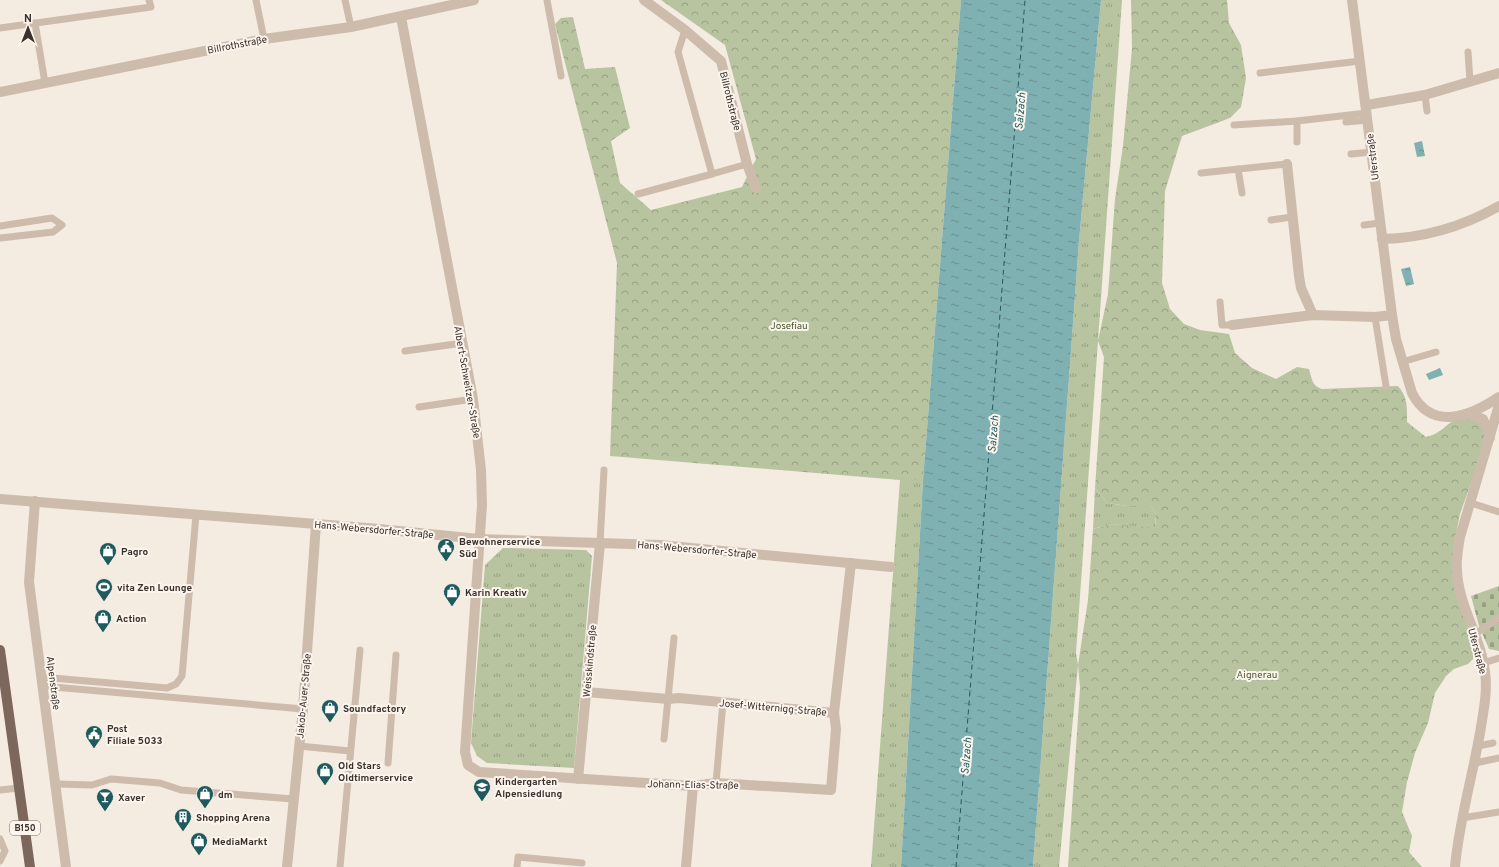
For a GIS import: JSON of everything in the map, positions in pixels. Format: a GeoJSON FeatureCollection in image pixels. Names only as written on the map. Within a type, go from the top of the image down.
{"type":"FeatureCollection","features":[{"type":"Feature","properties":{"kind":"main road","name":"B150"},"geometry":{"type":"LineString","coordinates":[[0,650],[30,867]]}},
{"type":"Feature","properties":{"kind":"street","name":"Billrothstraße"},"geometry":{"type":"LineString","coordinates":[[0,92],[264,39],[351,27],[474,0]]}},
{"type":"Feature","properties":{"kind":"street","name":"Billrothstraße"},"geometry":{"type":"LineString","coordinates":[[644,0],[685,30],[721,62],[747,164],[756,188]]}},
{"type":"Feature","properties":{"kind":"street","name":"Uferstraße"},"geometry":{"type":"LineString","coordinates":[[1352,0],[1382,239],[1382,268],[1402,362],[1412,393],[1421,407],[1439,416],[1457,417],[1467,414],[1499,397]]}},
{"type":"Feature","properties":{"kind":"street","name":"Albert-Schweitzer-Straße"},"geometry":{"type":"LineString","coordinates":[[400,17],[463,343],[473,399],[481,470],[482,505],[465,752]]}},
{"type":"Feature","properties":{"kind":"street"},"geometry":{"type":"LineString","coordinates":[[1367,113],[1499,73]]}},
{"type":"Feature","properties":{"kind":"street"},"geometry":{"type":"LineString","coordinates":[[1287,164],[1299,276],[1302,288],[1313,315]]}},
{"type":"Feature","properties":{"kind":"street"},"geometry":{"type":"LineString","coordinates":[[1382,239],[1422,236],[1446,230],[1471,221],[1499,206]]}},
{"type":"Feature","properties":{"kind":"street"},"geometry":{"type":"LineString","coordinates":[[1232,325],[1313,315],[1375,317],[1392,314]]}},
{"type":"Feature","properties":{"kind":"street","name":"Uferstraße"},"geometry":{"type":"LineString","coordinates":[[1455,867],[1462,818],[1475,763],[1486,692],[1486,672],[1461,592],[1456,569],[1460,537],[1490,439],[1499,404]]}},
{"type":"Feature","properties":{"kind":"street"},"geometry":{"type":"LineString","coordinates":[[1467,414],[1483,419],[1490,439]]}},
{"type":"Feature","properties":{"kind":"street","name":"Hans-Webersdorfer-Straße"},"geometry":{"type":"LineString","coordinates":[[0,499],[316,524],[479,540],[660,545],[891,567]]}},
{"type":"Feature","properties":{"kind":"street","name":"Alpenstraße"},"geometry":{"type":"LineString","coordinates":[[35,501],[29,582],[66,867]]}},
{"type":"Feature","properties":{"kind":"street","name":"Jakob-Auer-Straße"},"geometry":{"type":"LineString","coordinates":[[287,867],[303,709],[316,524]]}},
{"type":"Feature","properties":{"kind":"street","name":"Weisskindstraße"},"geometry":{"type":"LineString","coordinates":[[578,779],[600,543]]}},
{"type":"Feature","properties":{"kind":"street","name":"Josef-Witternigg-Straße"},"geometry":{"type":"LineString","coordinates":[[586,692],[668,699],[679,698],[834,713],[851,563]]}},
{"type":"Feature","properties":{"kind":"street","name":"Johann-Elias-Straße"},"geometry":{"type":"LineString","coordinates":[[465,752],[468,765],[479,772],[693,786],[716,783],[831,790],[836,729],[834,713]]}},
{"type":"Feature","properties":{"kind":"street"},"geometry":{"type":"LineString","coordinates":[[686,867],[693,786]]}},
{"type":"Feature","properties":{"kind":"lane"},"geometry":{"type":"LineString","coordinates":[[0,28],[151,7],[150,0]]}},
{"type":"Feature","properties":{"kind":"lane"},"geometry":{"type":"LineString","coordinates":[[256,0],[264,39]]}},
{"type":"Feature","properties":{"kind":"lane"},"geometry":{"type":"LineString","coordinates":[[345,0],[351,27]]}},
{"type":"Feature","properties":{"kind":"lane"},"geometry":{"type":"LineString","coordinates":[[547,0],[561,76]]}},
{"type":"Feature","properties":{"kind":"lane"},"geometry":{"type":"LineString","coordinates":[[35,23],[45,83]]}},
{"type":"Feature","properties":{"kind":"lane"},"geometry":{"type":"LineString","coordinates":[[685,30],[678,52],[712,174]]}},
{"type":"Feature","properties":{"kind":"lane"},"geometry":{"type":"LineString","coordinates":[[1468,52],[1470,81]]}},
{"type":"Feature","properties":{"kind":"lane"},"geometry":{"type":"LineString","coordinates":[[1260,73],[1360,61]]}},
{"type":"Feature","properties":{"kind":"lane"},"geometry":{"type":"LineString","coordinates":[[1425,95],[1427,111]]}},
{"type":"Feature","properties":{"kind":"lane"},"geometry":{"type":"LineString","coordinates":[[1234,125],[1297,121],[1367,113]]}},
{"type":"Feature","properties":{"kind":"lane"},"geometry":{"type":"LineString","coordinates":[[1346,122],[1367,113]]}},
{"type":"Feature","properties":{"kind":"lane"},"geometry":{"type":"LineString","coordinates":[[1297,121],[1297,142]]}},
{"type":"Feature","properties":{"kind":"lane"},"geometry":{"type":"LineString","coordinates":[[1351,154],[1372,152]]}},
{"type":"Feature","properties":{"kind":"lane"},"geometry":{"type":"LineString","coordinates":[[638,194],[747,164]]}},
{"type":"Feature","properties":{"kind":"lane"},"geometry":{"type":"LineString","coordinates":[[1201,173],[1287,164]]}},
{"type":"Feature","properties":{"kind":"lane"},"geometry":{"type":"LineString","coordinates":[[1238,169],[1242,194]]}},
{"type":"Feature","properties":{"kind":"lane"},"geometry":{"type":"LineString","coordinates":[[1271,220],[1292,217]]}},
{"type":"Feature","properties":{"kind":"lane"},"geometry":{"type":"LineString","coordinates":[[0,226],[52,218],[62,225],[53,232],[0,238]]}},
{"type":"Feature","properties":{"kind":"lane"},"geometry":{"type":"LineString","coordinates":[[1364,225],[1380,223]]}},
{"type":"Feature","properties":{"kind":"lane"},"geometry":{"type":"LineString","coordinates":[[1220,302],[1222,325],[1232,325]]}},
{"type":"Feature","properties":{"kind":"lane"},"geometry":{"type":"LineString","coordinates":[[1375,317],[1386,386]]}},
{"type":"Feature","properties":{"kind":"lane"},"geometry":{"type":"LineString","coordinates":[[406,351],[463,343]]}},
{"type":"Feature","properties":{"kind":"lane"},"geometry":{"type":"LineString","coordinates":[[1402,362],[1436,352]]}},
{"type":"Feature","properties":{"kind":"lane"},"geometry":{"type":"LineString","coordinates":[[419,407],[473,399]]}},
{"type":"Feature","properties":{"kind":"lane"},"geometry":{"type":"LineString","coordinates":[[600,543],[604,470]]}},
{"type":"Feature","properties":{"kind":"lane"},"geometry":{"type":"LineString","coordinates":[[1471,503],[1499,512]]}},
{"type":"Feature","properties":{"kind":"lane"},"geometry":{"type":"LineString","coordinates":[[41,682],[167,688],[176,684],[182,676],[196,515]]}},
{"type":"Feature","properties":{"kind":"lane"},"geometry":{"type":"LineString","coordinates":[[1475,634],[1499,618]]}},
{"type":"Feature","properties":{"kind":"lane"},"geometry":{"type":"LineString","coordinates":[[664,738],[674,638]]}},
{"type":"Feature","properties":{"kind":"lane"},"geometry":{"type":"LineString","coordinates":[[340,867],[360,650]]}},
{"type":"Feature","properties":{"kind":"lane"},"geometry":{"type":"LineString","coordinates":[[388,762],[396,655]]}},
{"type":"Feature","properties":{"kind":"lane"},"geometry":{"type":"LineString","coordinates":[[1483,663],[1499,658]]}},
{"type":"Feature","properties":{"kind":"lane"},"geometry":{"type":"LineString","coordinates":[[41,682],[303,709]]}},
{"type":"Feature","properties":{"kind":"lane"},"geometry":{"type":"LineString","coordinates":[[716,783],[723,702]]}},
{"type":"Feature","properties":{"kind":"lane"},"geometry":{"type":"LineString","coordinates":[[1478,746],[1493,744]]}},
{"type":"Feature","properties":{"kind":"lane"},"geometry":{"type":"LineString","coordinates":[[299,746],[350,751]]}},
{"type":"Feature","properties":{"kind":"lane"},"geometry":{"type":"LineString","coordinates":[[1475,763],[1499,758]]}},
{"type":"Feature","properties":{"kind":"lane"},"geometry":{"type":"LineString","coordinates":[[56,784],[92,785],[111,780],[160,783],[181,790],[293,799]]}},
{"type":"Feature","properties":{"kind":"lane"},"geometry":{"type":"LineString","coordinates":[[0,790],[19,788]]}},
{"type":"Feature","properties":{"kind":"lane"},"geometry":{"type":"LineString","coordinates":[[1462,818],[1499,812]]}},
{"type":"Feature","properties":{"kind":"lane"},"geometry":{"type":"LineString","coordinates":[[0,839],[5,852],[0,861]]}},
{"type":"Feature","properties":{"kind":"lane"},"geometry":{"type":"LineString","coordinates":[[517,867],[518,858],[582,864]]}},
{"type":"Feature","properties":{"kind":"green space","name":"Josefiau"},"geometry":{"type":"Polygon","coordinates":[[[661,0],[961,0],[923,480],[900,480],[610,456],[617,263],[555,24],[561,18],[573,17],[585,69],[615,67],[630,128],[611,141],[620,183],[651,210],[742,187],[756,159],[725,45],[661,0]]]}},
{"type":"Feature","properties":{"kind":"green space"},"geometry":{"type":"Polygon","coordinates":[[[1101,0],[1122,0],[1076,653],[1078,665],[1059,867],[1033,867],[1079,241],[1101,0]]]}},
{"type":"Feature","properties":{"kind":"green space","name":"Aignerau"},"geometry":{"type":"Polygon","coordinates":[[[1131,0],[1227,0],[1229,23],[1241,45],[1246,78],[1241,107],[1230,118],[1182,136],[1165,191],[1162,283],[1170,309],[1184,324],[1200,330],[1229,334],[1235,353],[1252,368],[1276,379],[1297,367],[1309,369],[1314,384],[1322,389],[1398,386],[1404,394],[1407,407],[1407,422],[1426,437],[1440,431],[1455,420],[1461,419],[1480,421],[1485,432],[1482,452],[1460,514],[1453,550],[1456,582],[1476,646],[1473,659],[1468,664],[1454,669],[1446,676],[1435,693],[1428,723],[1415,753],[1407,782],[1402,812],[1412,836],[1409,852],[1422,867],[1068,867],[1080,688],[1078,665],[1088,600],[1093,529],[1111,524],[1156,528],[1155,513],[1151,506],[1128,506],[1107,503],[1095,488],[1104,357],[1098,341],[1108,294],[1115,199],[1123,146],[1132,48],[1131,0]]]}},
{"type":"Feature","properties":{"kind":"green space"},"geometry":{"type":"Polygon","coordinates":[[[900,480],[923,480],[901,867],[871,867],[900,480]]]}},
{"type":"Feature","properties":{"kind":"green space"},"geometry":{"type":"Polygon","coordinates":[[[1095,488],[1107,503],[1128,506],[1151,506],[1155,513],[1156,529],[1111,524],[1093,529],[1095,488]]]}},
{"type":"Feature","properties":{"kind":"green space"},"geometry":{"type":"Polygon","coordinates":[[[503,548],[586,550],[592,556],[574,768],[487,763],[477,756],[471,743],[485,565],[503,548]]]}},
{"type":"Feature","properties":{"kind":"green space"},"geometry":{"type":"Polygon","coordinates":[[[1499,586],[1499,651],[1489,649],[1479,626],[1471,596],[1499,586]]]}},
{"type":"Feature","properties":{"kind":"water","name":"Salzach"},"geometry":{"type":"Polygon","coordinates":[[[961,0],[1101,0],[1079,241],[1033,867],[901,867],[923,480],[961,0]]]}},
{"type":"Feature","properties":{"kind":"water"},"geometry":{"type":"Polygon","coordinates":[[[1422,141],[1425,156],[1417,157],[1414,143],[1422,141]]]}},
{"type":"Feature","properties":{"kind":"water"},"geometry":{"type":"Polygon","coordinates":[[[1410,267],[1414,284],[1406,286],[1401,269],[1410,267]]]}},
{"type":"Feature","properties":{"kind":"water"},"geometry":{"type":"Polygon","coordinates":[[[1440,368],[1443,375],[1429,380],[1426,374],[1440,368]]]}},
{"type":"Feature","properties":{"kind":"ferry route"},"geometry":{"type":"LineString","coordinates":[[956,867],[1025,0]]}},
{"type":"Feature","properties":{"kind":"place","name":"Bewohnerservice Süd"},"geometry":{"type":"Point","coordinates":[446,562]}},
{"type":"Feature","properties":{"kind":"place","name":"Pagro"},"geometry":{"type":"Point","coordinates":[108,566]}},
{"type":"Feature","properties":{"kind":"place","name":"vita Zen Lounge"},"geometry":{"type":"Point","coordinates":[104,602]}},
{"type":"Feature","properties":{"kind":"place","name":"Karin Kreativ"},"geometry":{"type":"Point","coordinates":[452,607]}},
{"type":"Feature","properties":{"kind":"place","name":"Action"},"geometry":{"type":"Point","coordinates":[103,633]}},
{"type":"Feature","properties":{"kind":"place","name":"Soundfactory"},"geometry":{"type":"Point","coordinates":[330,723]}},
{"type":"Feature","properties":{"kind":"place","name":"Post Filiale 5033"},"geometry":{"type":"Point","coordinates":[94,749]}},
{"type":"Feature","properties":{"kind":"place","name":"Old Stars Oldtimerservice"},"geometry":{"type":"Point","coordinates":[325,786]}},
{"type":"Feature","properties":{"kind":"place","name":"Kindergarten Alpensiedlung"},"geometry":{"type":"Point","coordinates":[482,802]}},
{"type":"Feature","properties":{"kind":"place","name":"dm"},"geometry":{"type":"Point","coordinates":[205,809]}},
{"type":"Feature","properties":{"kind":"place","name":"Xaver"},"geometry":{"type":"Point","coordinates":[105,812]}},
{"type":"Feature","properties":{"kind":"place","name":"Shopping Arena"},"geometry":{"type":"Point","coordinates":[183,832]}},
{"type":"Feature","properties":{"kind":"place","name":"MediaMarkt"},"geometry":{"type":"Point","coordinates":[199,856]}}]}
